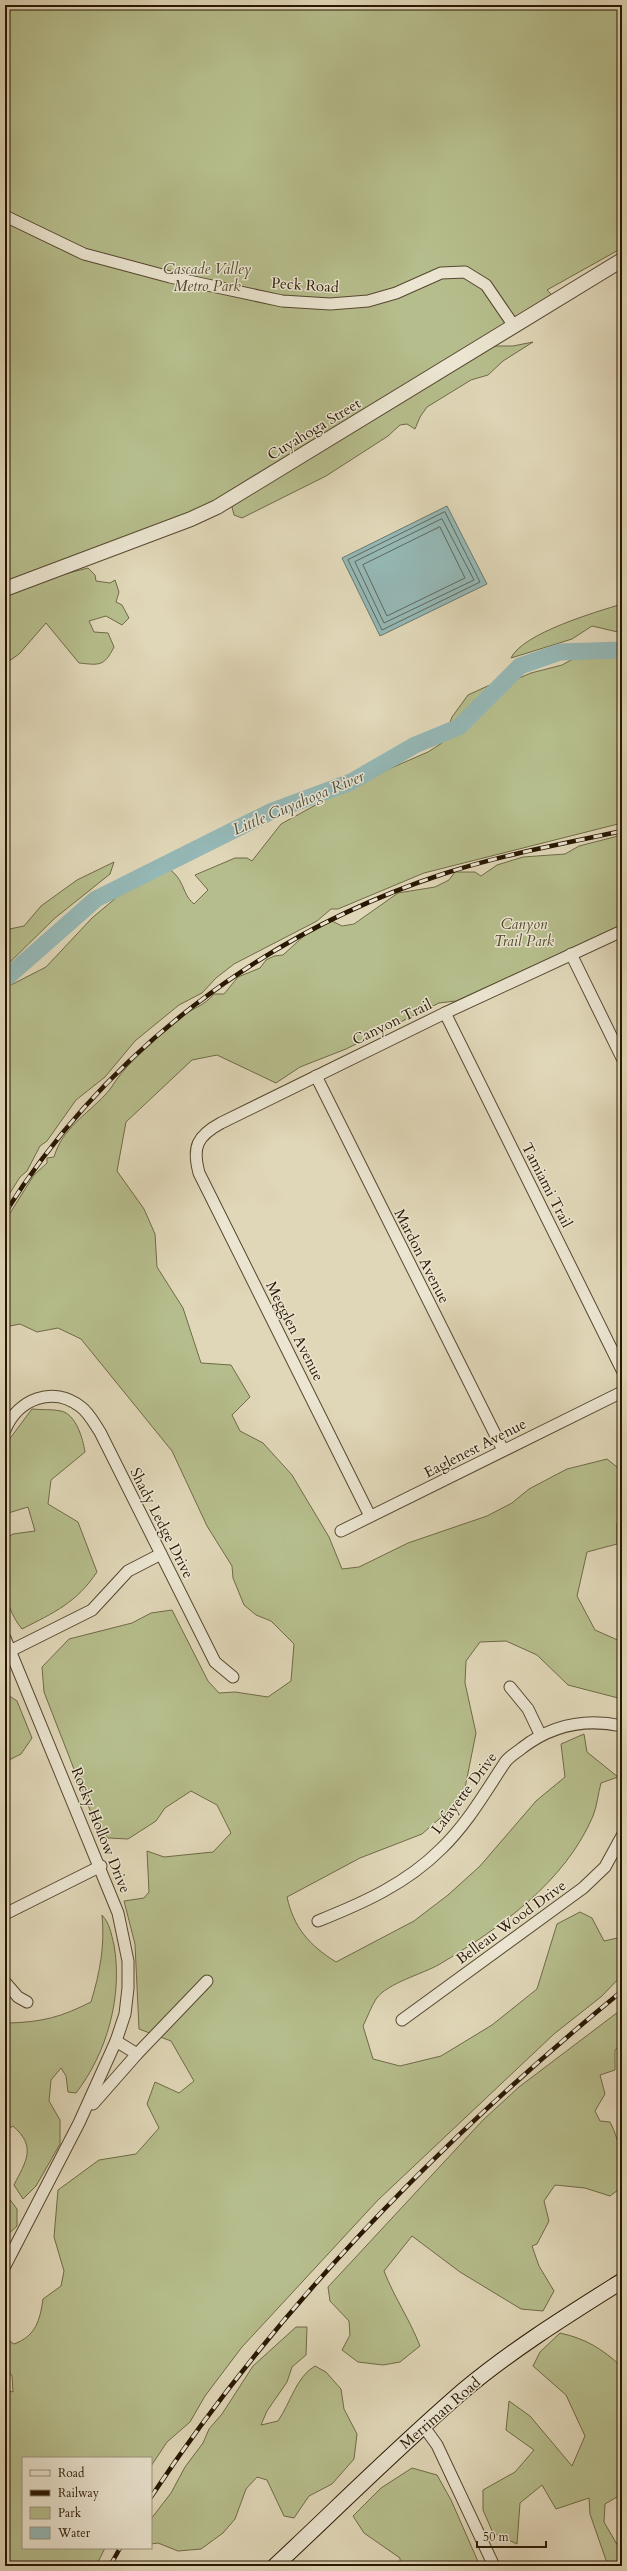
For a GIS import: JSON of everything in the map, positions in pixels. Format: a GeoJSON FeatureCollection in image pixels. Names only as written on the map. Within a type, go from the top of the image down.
{"type":"FeatureCollection","features":[{"type":"Feature","properties":{"kind":"main road","name":"Merriman Road"},"geometry":{"type":"LineString","coordinates":[[275,2566],[466,2388],[531,2340],[622,2282]]}},
{"type":"Feature","properties":{"kind":"street","name":"Peck Road"},"geometry":{"type":"LineString","coordinates":[[5,216],[84,254],[177,279],[282,301],[330,304],[368,301],[396,293],[441,272],[465,272],[486,285],[514,326]]}},
{"type":"Feature","properties":{"kind":"street","name":"Cuyahoga Street"},"geometry":{"type":"LineString","coordinates":[[5,589],[191,519],[217,507],[622,260]]}},
{"type":"Feature","properties":{"kind":"street","name":"Canyon Trail"},"geometry":{"type":"LineString","coordinates":[[195,1159],[195,1151],[199,1142],[208,1130],[445,1013],[622,931]]}},
{"type":"Feature","properties":{"kind":"street"},"geometry":{"type":"LineString","coordinates":[[571,954],[622,1058]]}},
{"type":"Feature","properties":{"kind":"street","name":"Tamiami Trail"},"geometry":{"type":"LineString","coordinates":[[445,1013],[622,1370]]}},
{"type":"Feature","properties":{"kind":"street","name":"Mardon Avenue"},"geometry":{"type":"LineString","coordinates":[[316,1076],[502,1450]]}},
{"type":"Feature","properties":{"kind":"street","name":"Megglen Avenue"},"geometry":{"type":"LineString","coordinates":[[195,1159],[202,1180],[370,1516]]}},
{"type":"Feature","properties":{"kind":"street","name":"Eaglenest Avenue"},"geometry":{"type":"LineString","coordinates":[[341,1531],[502,1450],[622,1392]]}},
{"type":"Feature","properties":{"kind":"street","name":"Shady Ledge Drive"},"geometry":{"type":"LineString","coordinates":[[5,1430],[11,1418],[28,1401],[51,1396],[74,1403],[90,1416],[215,1662],[233,1677]]}},
{"type":"Feature","properties":{"kind":"street"},"geometry":{"type":"LineString","coordinates":[[10,1651],[92,1610],[128,1572],[161,1554]]}},
{"type":"Feature","properties":{"kind":"street","name":"Rocky Hollow Drive"},"geometry":{"type":"LineString","coordinates":[[5,1638],[118,1912],[128,1961],[125,2014],[116,2041],[83,2115]]}},
{"type":"Feature","properties":{"kind":"street"},"geometry":{"type":"LineString","coordinates":[[510,1687],[528,1710],[540,1734]]}},
{"type":"Feature","properties":{"kind":"street","name":"Lafayette Drive"},"geometry":{"type":"LineString","coordinates":[[318,1921],[375,1897],[424,1865],[466,1821],[504,1764],[540,1734],[580,1723],[603,1723],[622,1726]]}},
{"type":"Feature","properties":{"kind":"street","name":"Belleau Wood Drive"},"geometry":{"type":"LineString","coordinates":[[402,2020],[583,1888],[605,1867],[622,1836]]}},
{"type":"Feature","properties":{"kind":"street"},"geometry":{"type":"LineString","coordinates":[[5,1914],[100,1866]]}},
{"type":"Feature","properties":{"kind":"street"},"geometry":{"type":"LineString","coordinates":[[5,2266],[83,2115],[137,2054],[207,1981]]}},
{"type":"Feature","properties":{"kind":"street"},"geometry":{"type":"LineString","coordinates":[[5,1982],[18,1997],[27,2002]]}},
{"type":"Feature","properties":{"kind":"street"},"geometry":{"type":"LineString","coordinates":[[116,2041],[137,2054]]}},
{"type":"Feature","properties":{"kind":"street"},"geometry":{"type":"LineString","coordinates":[[424,2427],[437,2445],[494,2566]]}},
{"type":"Feature","properties":{"kind":"green space","name":"Cascade Valley Metro Park"},"geometry":{"type":"Polygon","coordinates":[[[5,5],[471,5],[486,8],[492,5],[622,5],[622,248],[547,290],[557,300],[484,346],[513,346],[533,342],[503,361],[488,375],[471,380],[427,407],[420,417],[415,429],[407,424],[400,425],[388,436],[326,476],[242,518],[234,515],[232,507],[241,494],[5,589],[5,5]]]}},
{"type":"Feature","properties":{"kind":"green space"},"geometry":{"type":"Polygon","coordinates":[[[88,568],[95,575],[96,581],[110,583],[115,580],[119,592],[116,602],[122,605],[129,618],[122,625],[106,616],[89,621],[94,632],[108,633],[114,647],[107,658],[96,664],[79,663],[46,623],[19,654],[5,664],[5,596],[61,575],[88,568]]]}},
{"type":"Feature","properties":{"kind":"green space"},"geometry":{"type":"Polygon","coordinates":[[[622,604],[622,633],[592,626],[572,639],[511,658],[518,649],[530,640],[545,632],[579,618],[622,604]]]}},
{"type":"Feature","properties":{"kind":"green space"},"geometry":{"type":"Polygon","coordinates":[[[622,654],[622,823],[424,873],[338,909],[331,909],[317,921],[234,964],[216,978],[202,993],[179,1005],[135,1041],[105,1077],[76,1100],[47,1141],[40,1146],[27,1171],[20,1177],[5,1201],[5,988],[46,967],[92,918],[117,897],[144,878],[168,868],[181,882],[187,896],[194,904],[208,890],[195,875],[235,858],[247,858],[252,861],[281,824],[352,785],[428,752],[442,743],[452,717],[468,695],[492,684],[510,682],[531,673],[562,665],[580,655],[622,654]]]}},
{"type":"Feature","properties":{"kind":"green space","name":"Canyon Trail Park"},"geometry":{"type":"Polygon","coordinates":[[[622,835],[622,925],[456,1001],[439,1003],[346,1049],[300,1067],[276,1083],[217,1055],[192,1060],[126,1122],[117,1171],[144,1209],[155,1234],[157,1267],[183,1308],[201,1363],[231,1365],[250,1397],[232,1415],[240,1431],[263,1443],[292,1475],[329,1537],[342,1569],[359,1567],[408,1543],[487,1516],[512,1503],[529,1489],[567,1469],[607,1459],[622,1471],[622,1518],[617,1523],[617,1544],[587,1552],[577,1596],[595,1630],[622,1642],[622,1699],[568,1685],[537,1655],[506,1641],[480,1642],[466,1661],[465,1683],[476,1733],[463,1798],[422,1834],[360,1858],[287,1897],[298,1927],[304,1935],[326,1956],[336,1962],[414,1921],[448,1895],[480,1866],[536,1801],[565,1777],[561,1744],[584,1734],[587,1752],[618,1777],[601,1783],[593,1816],[581,1840],[566,1862],[528,1901],[485,1935],[433,1968],[388,1988],[381,1993],[374,2002],[363,2026],[373,2059],[400,2066],[441,2056],[492,2025],[537,1989],[557,1924],[580,1912],[592,1918],[604,1941],[622,1937],[622,1975],[602,1996],[554,2034],[378,2200],[242,2347],[205,2396],[190,2422],[167,2442],[152,2464],[152,2457],[22,2457],[22,2549],[104,2549],[96,2566],[5,2566],[5,2390],[13,2392],[12,2376],[5,2367],[5,2338],[14,2344],[27,2337],[36,2326],[43,2299],[61,2286],[64,2271],[54,2237],[58,2190],[99,2160],[136,2154],[159,2128],[147,2104],[155,2082],[179,2093],[194,2081],[171,2041],[139,2029],[135,1944],[124,1901],[144,1898],[149,1892],[147,1851],[164,1857],[213,1852],[231,1833],[217,1805],[191,1791],[165,1808],[156,1821],[128,1839],[108,1838],[93,1818],[44,1692],[42,1667],[69,1639],[132,1623],[151,1613],[172,1610],[208,1681],[219,1693],[235,1692],[268,1697],[291,1681],[294,1644],[271,1621],[256,1615],[244,1605],[233,1578],[232,1566],[207,1526],[172,1451],[81,1339],[58,1328],[37,1332],[20,1324],[5,1327],[5,1221],[34,1175],[47,1163],[47,1158],[54,1157],[63,1138],[69,1130],[105,1095],[133,1060],[179,1018],[206,1002],[214,994],[224,994],[238,977],[260,968],[266,960],[274,956],[283,955],[305,935],[332,921],[342,926],[354,924],[398,893],[435,887],[449,880],[455,872],[475,872],[481,876],[497,865],[523,857],[565,854],[579,846],[622,835]]]}},
{"type":"Feature","properties":{"kind":"green space"},"geometry":{"type":"Polygon","coordinates":[[[114,862],[110,874],[55,918],[5,967],[5,930],[24,926],[41,906],[77,880],[114,862]]]}},
{"type":"Feature","properties":{"kind":"green space"},"geometry":{"type":"Polygon","coordinates":[[[32,1409],[58,1410],[66,1413],[75,1422],[78,1428],[85,1452],[51,1480],[48,1504],[78,1522],[97,1572],[81,1592],[64,1606],[22,1629],[15,1619],[7,1598],[5,1587],[5,1539],[13,1534],[35,1531],[28,1507],[5,1514],[5,1445],[32,1409]]]}},
{"type":"Feature","properties":{"kind":"green space"},"geometry":{"type":"Polygon","coordinates":[[[5,1693],[17,1701],[32,1738],[21,1754],[5,1762],[5,1693]]]}},
{"type":"Feature","properties":{"kind":"green space"},"geometry":{"type":"Polygon","coordinates":[[[102,1915],[109,1925],[114,1945],[116,1964],[114,2004],[110,2023],[96,2060],[76,2093],[68,2092],[66,2076],[61,2068],[51,2080],[49,2101],[60,2120],[60,2144],[36,2186],[23,2199],[14,2185],[25,2161],[27,2148],[25,2141],[13,2126],[5,2131],[5,2026],[9,2023],[52,2018],[91,2002],[101,1959],[103,1937],[102,1915]]]}},
{"type":"Feature","properties":{"kind":"green space"},"geometry":{"type":"Polygon","coordinates":[[[622,2009],[622,2045],[615,2050],[615,2070],[600,2075],[605,2094],[595,2111],[600,2121],[610,2122],[617,2138],[621,2161],[622,2187],[610,2196],[585,2188],[555,2185],[544,2201],[549,2221],[537,2244],[532,2246],[539,2266],[554,2291],[543,2311],[521,2309],[460,2272],[412,2236],[384,2271],[420,2346],[400,2362],[383,2365],[358,2362],[342,2350],[350,2335],[349,2321],[330,2301],[328,2287],[483,2120],[519,2087],[622,2009]]]}},
{"type":"Feature","properties":{"kind":"green space"},"geometry":{"type":"Polygon","coordinates":[[[5,2193],[17,2209],[17,2226],[5,2237],[5,2193]]]}},
{"type":"Feature","properties":{"kind":"green space"},"geometry":{"type":"Polygon","coordinates":[[[296,2327],[307,2327],[306,2355],[292,2367],[287,2382],[267,2411],[261,2425],[278,2421],[298,2383],[308,2371],[315,2366],[326,2372],[341,2389],[344,2409],[357,2434],[354,2459],[332,2484],[309,2496],[294,2518],[284,2516],[267,2480],[257,2477],[246,2489],[235,2519],[223,2533],[201,2549],[178,2551],[158,2543],[152,2544],[152,2518],[171,2493],[185,2467],[203,2443],[209,2429],[222,2414],[253,2366],[296,2327]]]}},
{"type":"Feature","properties":{"kind":"green space"},"geometry":{"type":"Polygon","coordinates":[[[560,2333],[578,2338],[594,2346],[622,2367],[622,2494],[605,2504],[604,2522],[622,2553],[622,2566],[603,2566],[607,2563],[590,2514],[589,2498],[556,2509],[542,2485],[520,2503],[517,2544],[493,2533],[483,2510],[483,2490],[515,2472],[534,2450],[506,2430],[509,2401],[530,2416],[572,2466],[585,2436],[566,2395],[533,2366],[540,2352],[560,2333]]]}},
{"type":"Feature","properties":{"kind":"green space"},"geometry":{"type":"Polygon","coordinates":[[[412,2468],[437,2475],[451,2500],[480,2566],[400,2566],[400,2558],[364,2533],[353,2516],[381,2488],[412,2468]]]}},
{"type":"Feature","properties":{"kind":"water"},"geometry":{"type":"Polygon","coordinates":[[[447,506],[487,584],[380,636],[342,558],[447,506]]]}},
{"type":"Feature","properties":{"kind":"waterway","name":"Little Cuyahoga River"},"geometry":{"type":"LineString","coordinates":[[5,979],[96,899],[270,812],[351,782],[415,745],[459,727],[520,666],[560,652],[622,650]]}},
{"type":"Feature","properties":{"kind":"railway"},"geometry":{"type":"LineString","coordinates":[[5,1213],[45,1155],[91,1100],[141,1051],[194,1005],[252,965],[313,929],[377,899],[443,874],[509,855],[622,831]]}},
{"type":"Feature","properties":{"kind":"railway"},"geometry":{"type":"LineString","coordinates":[[152,2496],[201,2426],[253,2357],[309,2291],[367,2227],[428,2165],[491,2105],[622,1991]]}},
{"type":"Feature","properties":{"kind":"railway"},"geometry":{"type":"LineString","coordinates":[[110,2566],[119,2549]]}}]}
